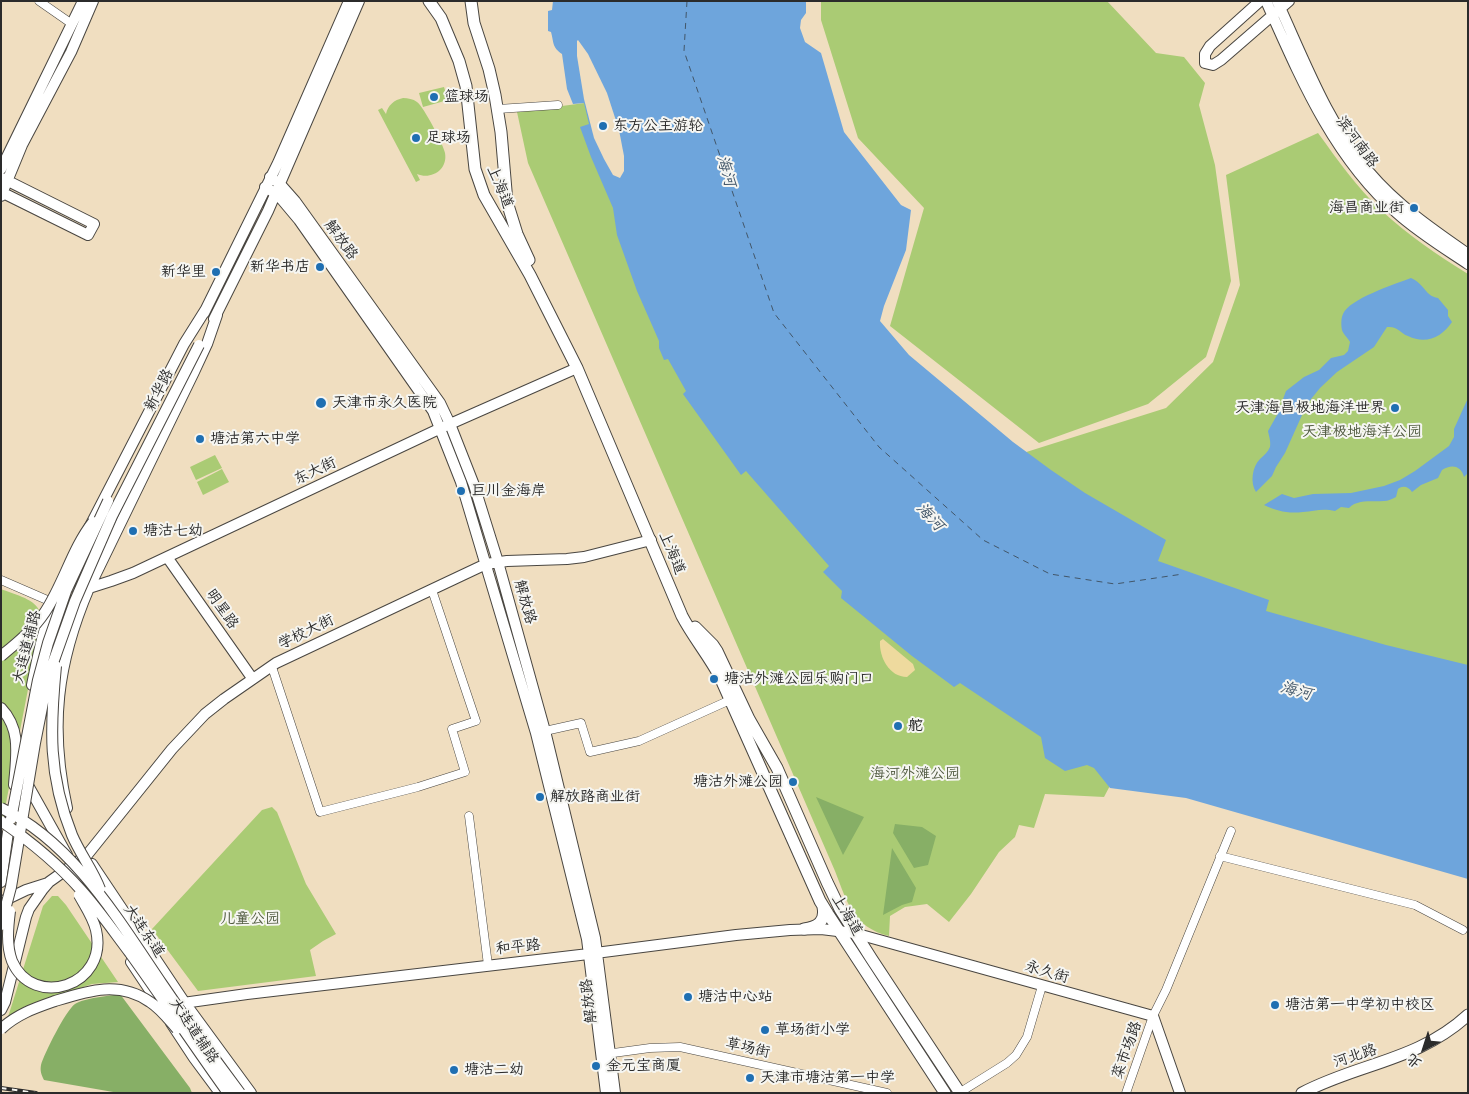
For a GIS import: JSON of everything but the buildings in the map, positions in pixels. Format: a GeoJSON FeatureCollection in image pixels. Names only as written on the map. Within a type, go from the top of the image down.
{"type":"FeatureCollection","features":[{"type":"Feature","properties":{"kind":"main road","name":"上海道"},"geometry":{"type":"LineString","coordinates":[[429,1],[441,18],[459,60],[466,86],[475,169],[484,195],[530,275],[577,368],[675,600],[688,626],[712,662],[820,900],[838,931],[945,1093]]}},
{"type":"Feature","properties":{"kind":"main road","name":"上海道"},"geometry":{"type":"LineString","coordinates":[[471,1],[474,23],[489,69],[498,109],[509,212],[521,243],[580,367],[685,612],[694,626],[709,640],[717,651],[749,719],[777,768],[834,897],[854,933],[960,1093]]}},
{"type":"Feature","properties":{"kind":"main road"},"geometry":{"type":"LineString","coordinates":[[804,930],[817,926],[822,920],[824,912],[820,900]]}},
{"type":"Feature","properties":{"kind":"main road","name":"河北路"},"geometry":{"type":"LineString","coordinates":[[1323,1089],[1419,1048],[1445,1034],[1468,1015]]}},
{"type":"Feature","properties":{"kind":"main road","name":"河北路"},"geometry":{"type":"LineString","coordinates":[[1302,1093],[1323,1089],[1418,1057],[1439,1046],[1468,1025]]}},
{"type":"Feature","properties":{"kind":"street"},"geometry":{"type":"LineString","coordinates":[[39,1],[72,24]]}},
{"type":"Feature","properties":{"kind":"street"},"geometry":{"type":"LineString","coordinates":[[1,169],[83,1]]}},
{"type":"Feature","properties":{"kind":"street"},"geometry":{"type":"LineString","coordinates":[[4,179],[94,224],[88,235],[2,194],[4,179],[70,52],[93,1]]}},
{"type":"Feature","properties":{"kind":"street","name":"新华路"},"geometry":{"type":"LineString","coordinates":[[12,808],[38,680],[48,643],[66,591],[108,501],[195,343],[217,315],[262,224],[283,164],[349,1]]}},
{"type":"Feature","properties":{"kind":"street","name":"新华路"},"geometry":{"type":"LineString","coordinates":[[283,164],[308,116],[359,1]]}},
{"type":"Feature","properties":{"kind":"street"},"geometry":{"type":"LineString","coordinates":[[1260,1],[1210,46],[1205,54],[1205,64],[1213,65],[1222,60],[1272,16],[1279,5],[1289,1]]}},
{"type":"Feature","properties":{"kind":"street","name":"滨河南路"},"geometry":{"type":"LineString","coordinates":[[1266,1],[1308,94],[1324,123],[1358,172],[1398,214],[1468,264]]}},
{"type":"Feature","properties":{"kind":"street","name":"滨河南路"},"geometry":{"type":"LineString","coordinates":[[1279,5],[1322,98],[1344,138],[1368,171],[1412,215],[1468,254]]}},
{"type":"Feature","properties":{"kind":"street"},"geometry":{"type":"LineString","coordinates":[[498,109],[558,105]]}},
{"type":"Feature","properties":{"kind":"street"},"geometry":{"type":"LineString","coordinates":[[283,164],[287,175],[291,203]]}},
{"type":"Feature","properties":{"kind":"street","name":"新华路"},"geometry":{"type":"LineString","coordinates":[[12,808],[44,690],[75,601],[112,516],[195,343],[206,309],[256,204],[275,186]]}},
{"type":"Feature","properties":{"kind":"street","name":"解放路"},"geometry":{"type":"LineString","coordinates":[[275,186],[291,203],[440,403],[461,482],[536,734],[587,938],[595,956],[593,979],[615,1093]]}},
{"type":"Feature","properties":{"kind":"street","name":"解放路"},"geometry":{"type":"LineString","coordinates":[[291,203],[299,220],[446,427],[474,485],[498,562],[545,731],[593,928],[606,1054],[606,1093]]}},
{"type":"Feature","properties":{"kind":"street"},"geometry":{"type":"LineString","coordinates":[[262,224],[270,213],[280,208],[287,210],[299,220]]}},
{"type":"Feature","properties":{"kind":"street","name":"大连道辅路"},"geometry":{"type":"LineString","coordinates":[[206,309],[184,344],[105,495],[54,603],[41,642],[25,721],[22,744],[22,768],[30,790],[132,965],[198,1064],[220,1093]]}},
{"type":"Feature","properties":{"kind":"street","name":"大连道辅路"},"geometry":{"type":"LineString","coordinates":[[217,315],[207,344],[194,372],[79,610],[66,649],[61,676],[58,703],[58,747],[66,806],[74,830],[87,855],[185,1003],[252,1093]]}},
{"type":"Feature","properties":{"kind":"street","name":"东大街"},"geometry":{"type":"LineString","coordinates":[[63,585],[88,588],[111,582],[133,573],[577,368]]}},
{"type":"Feature","properties":{"kind":"street"},"geometry":{"type":"LineString","coordinates":[[1,656],[29,632],[44,613],[81,539],[108,501]]}},
{"type":"Feature","properties":{"kind":"street","name":"学校大街"},"geometry":{"type":"LineString","coordinates":[[49,882],[87,855],[178,742],[204,714],[252,678],[320,642],[486,564],[584,557],[651,540]]}},
{"type":"Feature","properties":{"kind":"street","name":"明星路"},"geometry":{"type":"LineString","coordinates":[[167,557],[252,678]]}},
{"type":"Feature","properties":{"kind":"street"},"geometry":{"type":"LineString","coordinates":[[1,580],[54,603],[79,610]]}},
{"type":"Feature","properties":{"kind":"street"},"geometry":{"type":"LineString","coordinates":[[270,668],[273,670],[320,812],[418,787],[465,772],[452,729],[476,721],[432,590]]}},
{"type":"Feature","properties":{"kind":"street"},"geometry":{"type":"LineString","coordinates":[[58,651],[51,727],[52,754],[56,778],[72,833],[104,899]]}},
{"type":"Feature","properties":{"kind":"street"},"geometry":{"type":"LineString","coordinates":[[545,731],[581,723],[590,752],[639,741],[730,700]]}},
{"type":"Feature","properties":{"kind":"street"},"geometry":{"type":"LineString","coordinates":[[1,708],[10,719],[16,736],[17,746],[1,925]]}},
{"type":"Feature","properties":{"kind":"street","name":"大连东道"},"geometry":{"type":"LineString","coordinates":[[1,804],[12,808],[30,826],[59,849],[85,876],[104,899],[197,1035],[240,1093]]}},
{"type":"Feature","properties":{"kind":"street"},"geometry":{"type":"LineString","coordinates":[[1,846],[4,824],[12,808]]}},
{"type":"Feature","properties":{"kind":"street"},"geometry":{"type":"LineString","coordinates":[[469,816],[488,965]]}},
{"type":"Feature","properties":{"kind":"street"},"geometry":{"type":"LineString","coordinates":[[4,824],[6,884],[12,896],[8,942],[10,954],[15,966],[25,977],[38,984],[52,987],[64,986],[78,980],[94,961],[97,947],[96,929],[93,921],[66,875]]}},
{"type":"Feature","properties":{"kind":"street","name":"大连东道"},"geometry":{"type":"LineString","coordinates":[[4,824],[39,849],[88,898],[118,936],[228,1093]]}},
{"type":"Feature","properties":{"kind":"street","name":"菜市场路"},"geometry":{"type":"LineString","coordinates":[[1126,1093],[1153,1016],[1166,990],[1230,831]]}},
{"type":"Feature","properties":{"kind":"street"},"geometry":{"type":"LineString","coordinates":[[1220,856],[1415,906],[1463,930]]}},
{"type":"Feature","properties":{"kind":"street"},"geometry":{"type":"LineString","coordinates":[[1,902],[49,882]]}},
{"type":"Feature","properties":{"kind":"street"},"geometry":{"type":"LineString","coordinates":[[1,1010],[5,1002],[29,909],[49,882]]}},
{"type":"Feature","properties":{"kind":"street"},"geometry":{"type":"LineString","coordinates":[[595,956],[612,951],[736,935],[821,929],[854,933]]}},
{"type":"Feature","properties":{"kind":"street","name":"永久街"},"geometry":{"type":"LineString","coordinates":[[854,933],[1153,1016]]}},
{"type":"Feature","properties":{"kind":"street","name":"和平路"},"geometry":{"type":"LineString","coordinates":[[159,1006],[257,992],[488,965],[595,956]]}},
{"type":"Feature","properties":{"kind":"street"},"geometry":{"type":"LineString","coordinates":[[960,1093],[1016,1055],[1027,1037],[1042,986]]}},
{"type":"Feature","properties":{"kind":"street"},"geometry":{"type":"LineString","coordinates":[[1,1029],[16,1017],[30,1010],[89,991],[114,989],[144,998],[154,1005],[202,1057]]}},
{"type":"Feature","properties":{"kind":"street"},"geometry":{"type":"LineString","coordinates":[[1153,1016],[1180,1093]]}},
{"type":"Feature","properties":{"kind":"street","name":"草场街"},"geometry":{"type":"LineString","coordinates":[[606,1054],[660,1047],[680,1047],[887,1093]]}},
{"type":"Feature","properties":{"kind":"green space"},"geometry":{"type":"Polygon","coordinates":[[[821,1],[1107,1],[1156,53],[1184,57],[1205,83],[1199,105],[1215,165],[1231,281],[1206,357],[1148,404],[1039,443],[890,326],[924,208],[858,138],[821,20],[821,1]]]}},
{"type":"Feature","properties":{"kind":"green space","name":"篮球场"},"geometry":{"type":"Polygon","coordinates":[[[444,87],[448,100],[423,107],[419,93],[444,87]]]}},
{"type":"Feature","properties":{"kind":"green space"},"geometry":{"type":"Polygon","coordinates":[[[403,98],[414,100],[420,105],[445,153],[444,164],[441,169],[428,176],[417,174],[420,180],[416,182],[378,110],[382,108],[386,114],[392,103],[403,98]]]}},
{"type":"Feature","properties":{"kind":"green space","name":"海河外滩公园"},"geometry":{"type":"Polygon","coordinates":[[[592,102],[1113,780],[1104,797],[1045,794],[1034,828],[1019,825],[1015,837],[999,852],[971,894],[949,922],[927,904],[905,907],[890,916],[889,936],[877,932],[859,920],[843,893],[528,163],[517,112],[592,102]]]}},
{"type":"Feature","properties":{"kind":"green space","name":"天津极地海洋公园"},"geometry":{"type":"Polygon","coordinates":[[[1318,133],[1356,183],[1381,210],[1423,244],[1468,274],[1468,671],[1274,620],[1150,562],[1020,454],[1166,408],[1213,362],[1240,285],[1226,175],[1318,133]]]}},
{"type":"Feature","properties":{"kind":"green space"},"geometry":{"type":"Polygon","coordinates":[[[215,455],[222,468],[196,480],[190,467],[215,455]]]}},
{"type":"Feature","properties":{"kind":"green space"},"geometry":{"type":"Polygon","coordinates":[[[222,469],[229,482],[203,495],[197,482],[222,469]]]}},
{"type":"Feature","properties":{"kind":"green space"},"geometry":{"type":"Polygon","coordinates":[[[1,589],[32,602],[40,611],[41,622],[1,829],[1,589]]]}},
{"type":"Feature","properties":{"kind":"green space"},"geometry":{"type":"Polygon","coordinates":[[[816,797],[864,817],[843,855],[816,797]]]}},
{"type":"Feature","properties":{"kind":"green space","name":"儿童公园"},"geometry":{"type":"Polygon","coordinates":[[[272,807],[277,812],[306,884],[336,934],[310,950],[316,976],[198,991],[152,929],[262,810],[272,807]]]}},
{"type":"Feature","properties":{"kind":"green space"},"geometry":{"type":"Polygon","coordinates":[[[895,824],[922,827],[936,836],[928,865],[914,868],[893,833],[895,824]]]}},
{"type":"Feature","properties":{"kind":"green space"},"geometry":{"type":"Polygon","coordinates":[[[892,848],[916,888],[912,902],[883,915],[892,848]]]}},
{"type":"Feature","properties":{"kind":"green space"},"geometry":{"type":"Polygon","coordinates":[[[52,896],[58,896],[66,905],[118,982],[92,984],[24,1007],[8,1017],[43,906],[52,896]]]}},
{"type":"Feature","properties":{"kind":"green space"},"geometry":{"type":"Polygon","coordinates":[[[120,994],[192,1093],[119,1093],[44,1080],[41,1074],[43,1059],[71,1008],[84,1000],[120,994]]]}},
{"type":"Feature","properties":{"kind":"sand"},"geometry":{"type":"Polygon","coordinates":[[[883,639],[913,664],[915,670],[907,677],[895,674],[886,665],[880,647],[880,641],[883,639]]]}},
{"type":"Feature","properties":{"kind":"water","name":"海河"},"geometry":{"type":"Polygon","coordinates":[[[553,1],[806,1],[806,13],[801,20],[800,28],[805,42],[821,53],[844,132],[901,205],[911,210],[906,250],[880,321],[909,355],[1013,442],[1085,493],[1166,540],[1158,561],[1269,600],[1266,611],[1386,645],[1468,665],[1468,879],[1186,798],[1110,788],[1094,768],[1087,765],[1065,771],[1045,758],[1041,737],[960,683],[954,687],[912,656],[841,598],[842,591],[823,572],[829,566],[746,471],[741,475],[683,394],[686,391],[668,359],[664,360],[659,348],[659,341],[637,291],[617,235],[613,208],[580,127],[589,124],[584,103],[573,104],[567,89],[562,54],[555,47],[551,32],[548,31],[548,11],[552,10],[553,1]]]}},
{"type":"Feature","properties":{"kind":"water"},"geometry":{"type":"Polygon","coordinates":[[[1411,278],[1416,280],[1430,295],[1438,298],[1448,310],[1448,316],[1452,322],[1443,332],[1433,338],[1421,340],[1387,327],[1374,347],[1337,372],[1307,404],[1285,453],[1272,476],[1256,492],[1253,484],[1254,471],[1257,462],[1270,447],[1268,431],[1281,408],[1286,391],[1304,377],[1319,370],[1331,358],[1344,355],[1348,351],[1350,342],[1343,332],[1341,324],[1342,316],[1347,308],[1373,293],[1411,278]]]}},
{"type":"Feature","properties":{"kind":"water"},"geometry":{"type":"Polygon","coordinates":[[[1468,398],[1468,473],[1464,477],[1461,470],[1452,466],[1442,470],[1438,478],[1421,485],[1412,492],[1408,488],[1402,487],[1398,489],[1396,497],[1390,500],[1356,503],[1349,508],[1341,507],[1335,511],[1323,510],[1298,513],[1278,510],[1264,505],[1282,494],[1294,498],[1313,494],[1351,493],[1384,486],[1400,480],[1449,446],[1454,437],[1454,429],[1468,398]]]}},
{"type":"Feature","properties":{"kind":"pier"},"geometry":{"type":"Polygon","coordinates":[[[578,40],[588,54],[607,93],[619,130],[624,156],[624,171],[620,178],[613,175],[594,138],[584,99],[577,56],[578,40]]]}},
{"type":"Feature","properties":{"kind":"ferry route"},"geometry":{"type":"LineString","coordinates":[[687,1],[684,51],[774,313],[879,447],[983,540],[1050,574],[1115,584],[1183,574]]}},
{"type":"Feature","properties":{"kind":"railway"},"geometry":{"type":"LineString","coordinates":[[1,1088],[36,1093]]}},
{"type":"Feature","properties":{"kind":"place","name":"篮球场"},"geometry":{"type":"Point","coordinates":[434,97]}},
{"type":"Feature","properties":{"kind":"place","name":"东方公主游轮"},"geometry":{"type":"Point","coordinates":[603,126]}},
{"type":"Feature","properties":{"kind":"place","name":"足球场"},"geometry":{"type":"Point","coordinates":[416,138]}},
{"type":"Feature","properties":{"kind":"place","name":"海昌商业街"},"geometry":{"type":"Point","coordinates":[1414,208]}},
{"type":"Feature","properties":{"kind":"place","name":"新华书店"},"geometry":{"type":"Point","coordinates":[320,267]}},
{"type":"Feature","properties":{"kind":"place","name":"新华里"},"geometry":{"type":"Point","coordinates":[216,272]}},
{"type":"Feature","properties":{"kind":"place","name":"天津市永久医院"},"geometry":{"type":"Point","coordinates":[321,403]}},
{"type":"Feature","properties":{"kind":"place","name":"天津海昌极地海洋世界"},"geometry":{"type":"Point","coordinates":[1395,408]}},
{"type":"Feature","properties":{"kind":"place","name":"塘沽第六中学"},"geometry":{"type":"Point","coordinates":[200,439]}},
{"type":"Feature","properties":{"kind":"place","name":"巨川金海岸"},"geometry":{"type":"Point","coordinates":[461,491]}},
{"type":"Feature","properties":{"kind":"place","name":"塘沽七幼"},"geometry":{"type":"Point","coordinates":[133,531]}},
{"type":"Feature","properties":{"kind":"place","name":"塘沽外滩公园乐购门口"},"geometry":{"type":"Point","coordinates":[714,679]}},
{"type":"Feature","properties":{"kind":"place","name":"舵"},"geometry":{"type":"Point","coordinates":[898,726]}},
{"type":"Feature","properties":{"kind":"place","name":"塘沽外滩公园"},"geometry":{"type":"Point","coordinates":[793,782]}},
{"type":"Feature","properties":{"kind":"place","name":"解放路商业街"},"geometry":{"type":"Point","coordinates":[540,797]}},
{"type":"Feature","properties":{"kind":"place","name":"塘沽中心站"},"geometry":{"type":"Point","coordinates":[688,997]}},
{"type":"Feature","properties":{"kind":"place","name":"塘沽第一中学初中校区"},"geometry":{"type":"Point","coordinates":[1275,1005]}},
{"type":"Feature","properties":{"kind":"place","name":"草场街小学"},"geometry":{"type":"Point","coordinates":[765,1030]}},
{"type":"Feature","properties":{"kind":"place","name":"金元宝商厦"},"geometry":{"type":"Point","coordinates":[596,1066]}},
{"type":"Feature","properties":{"kind":"place","name":"塘沽二幼"},"geometry":{"type":"Point","coordinates":[454,1070]}},
{"type":"Feature","properties":{"kind":"place","name":"天津市塘沽第一中学"},"geometry":{"type":"Point","coordinates":[750,1078]}}]}
